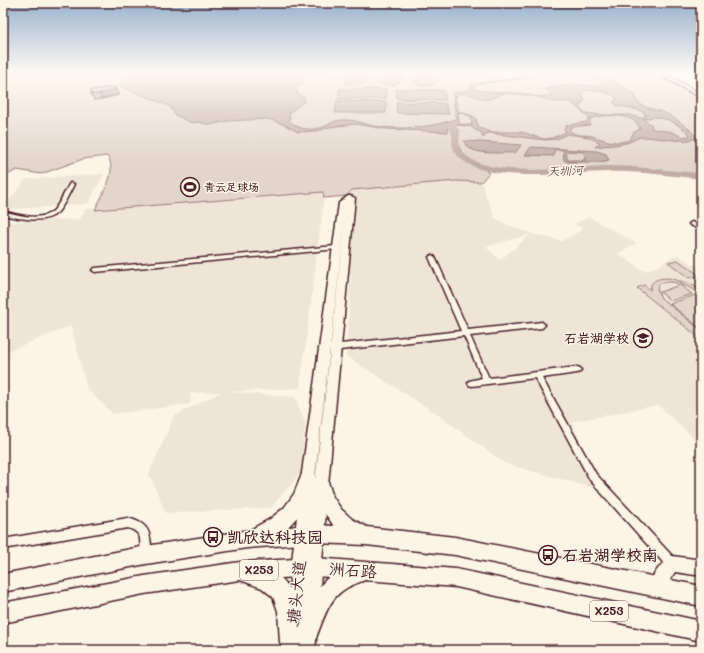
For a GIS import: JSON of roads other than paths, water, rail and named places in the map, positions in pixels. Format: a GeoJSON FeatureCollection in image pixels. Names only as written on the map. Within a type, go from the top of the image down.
{"type":"FeatureCollection","features":[{"type":"Feature","properties":{"kind":"main road"},"geometry":{"type":"LineString","coordinates":[[247,539],[268,530],[284,520],[293,511],[315,482],[333,514],[344,524],[366,536]]}},
{"type":"Feature","properties":{"kind":"main road"},"geometry":{"type":"LineString","coordinates":[[3,583],[146,555],[247,539],[309,534],[366,536],[455,546],[701,596]]}},
{"type":"Feature","properties":{"kind":"main road","name":"洲石路"},"geometry":{"type":"LineString","coordinates":[[3,613],[144,585],[240,572],[307,567],[378,571],[456,578],[701,631]]}},
{"type":"Feature","properties":{"kind":"main road"},"geometry":{"type":"LineString","coordinates":[[299,644],[325,593],[334,583],[345,577],[360,573],[378,571]]}},
{"type":"Feature","properties":{"kind":"main road"},"geometry":{"type":"LineString","coordinates":[[240,572],[274,585],[283,596],[287,612],[299,644]]}},
{"type":"Feature","properties":{"kind":"street"},"geometry":{"type":"LineString","coordinates":[[3,213],[35,218],[52,214],[56,211],[72,184]]}},
{"type":"Feature","properties":{"kind":"street"},"geometry":{"type":"LineString","coordinates":[[692,224],[701,228]]}},
{"type":"Feature","properties":{"kind":"street"},"geometry":{"type":"LineString","coordinates":[[95,270],[342,247]]}},
{"type":"Feature","properties":{"kind":"street","name":"塘头大道"},"geometry":{"type":"LineString","coordinates":[[299,644],[309,534],[342,247]]}},
{"type":"Feature","properties":{"kind":"street"},"geometry":{"type":"LineString","coordinates":[[432,257],[487,381]]}},
{"type":"Feature","properties":{"kind":"street"},"geometry":{"type":"LineString","coordinates":[[330,348],[466,334],[542,324]]}},
{"type":"Feature","properties":{"kind":"street"},"geometry":{"type":"LineString","coordinates":[[472,382],[577,370]]}},
{"type":"Feature","properties":{"kind":"street"},"geometry":{"type":"LineString","coordinates":[[537,375],[593,477],[672,564],[699,569]]}},
{"type":"Feature","properties":{"kind":"street"},"geometry":{"type":"LineString","coordinates":[[3,544],[128,523],[139,526],[144,532],[146,555]]}},
{"type":"Feature","properties":{"kind":"street"},"geometry":{"type":"LineString","coordinates":[[656,586],[672,564]]}},
{"type":"Feature","properties":{"kind":"waterway","name":"天圳河"},"geometry":{"type":"LineString","coordinates":[[452,127],[456,131],[456,147],[462,155],[469,161],[488,168],[509,172],[526,173],[608,169],[701,176]]}},
{"type":"Feature","properties":{"kind":"place","name":"青云足球场"},"geometry":{"type":"Point","coordinates":[190,187]}},
{"type":"Feature","properties":{"kind":"place","name":"石岩湖学校"},"geometry":{"type":"Point","coordinates":[643,338]}},
{"type":"Feature","properties":{"kind":"place","name":"凯欣达科技园"},"geometry":{"type":"Point","coordinates":[213,537]}},
{"type":"Feature","properties":{"kind":"place","name":"石岩湖学校南"},"geometry":{"type":"Point","coordinates":[548,555]}}]}
